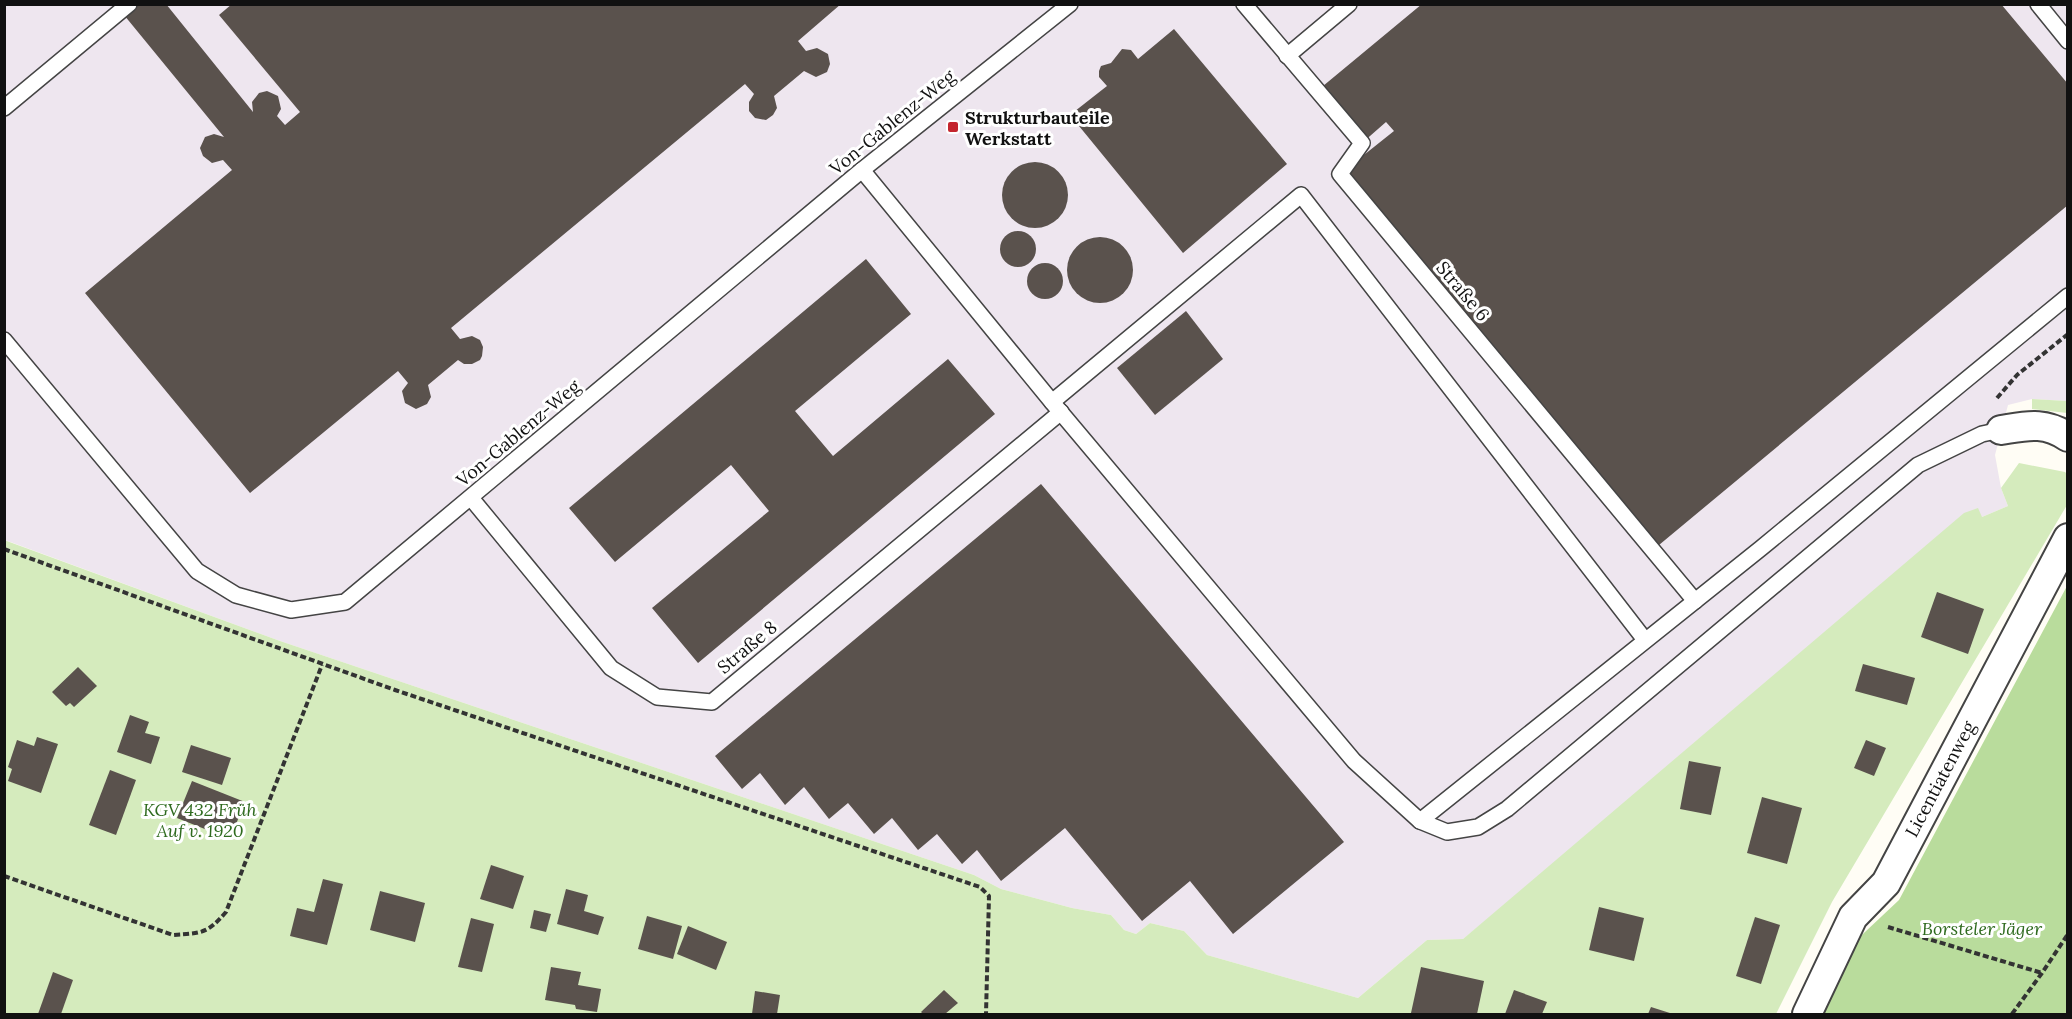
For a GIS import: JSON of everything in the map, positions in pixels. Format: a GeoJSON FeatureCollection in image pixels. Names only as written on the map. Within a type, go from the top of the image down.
{"type":"FeatureCollection","features":[{"type":"Feature","properties":{"kind":"street"},"geometry":{"type":"LineString","coordinates":[[1992,432],[2029,425],[2054,428],[2067,437]]}},
{"type":"Feature","properties":{"kind":"street","name":"Licentiatenweg"},"geometry":{"type":"LineString","coordinates":[[1807,1014],[1853,917],[1886,883],[2067,538]]}},
{"type":"Feature","properties":{"kind":"lane"},"geometry":{"type":"LineString","coordinates":[[4,108],[129,4]]}},
{"type":"Feature","properties":{"kind":"lane","name":"Von-Gablenz-Weg"},"geometry":{"type":"LineString","coordinates":[[4,340],[197,571],[236,595],[291,610],[345,602],[862,170],[1070,4]]}},
{"type":"Feature","properties":{"kind":"lane","name":"Straße 6"},"geometry":{"type":"LineString","coordinates":[[1244,4],[1362,143],[1340,174],[1695,601]]}},
{"type":"Feature","properties":{"kind":"lane"},"geometry":{"type":"LineString","coordinates":[[1287,56],[1349,4]]}},
{"type":"Feature","properties":{"kind":"lane"},"geometry":{"type":"LineString","coordinates":[[2038,4],[2067,41]]}},
{"type":"Feature","properties":{"kind":"lane"},"geometry":{"type":"LineString","coordinates":[[862,170],[1354,761],[1420,821],[1447,832],[1479,827],[1507,809],[1918,465],[1992,432]]}},
{"type":"Feature","properties":{"kind":"lane","name":"Straße 8"},"geometry":{"type":"LineString","coordinates":[[471,498],[611,668],[657,698],[712,702],[1301,195],[1645,640]]}},
{"type":"Feature","properties":{"kind":"lane"},"geometry":{"type":"LineString","coordinates":[[1420,821],[1695,601],[2067,296]]}},
{"type":"Feature","properties":{"kind":"path"},"geometry":{"type":"LineString","coordinates":[[1992,432],[1985,418],[1994,401],[2017,375],[2067,334]]}},
{"type":"Feature","properties":{"kind":"path"},"geometry":{"type":"LineString","coordinates":[[4,549],[322,665],[980,887],[989,896],[986,1014]]}},
{"type":"Feature","properties":{"kind":"path"},"geometry":{"type":"LineString","coordinates":[[4,876],[173,935],[196,934],[213,927],[226,912],[322,665]]}},
{"type":"Feature","properties":{"kind":"path"},"geometry":{"type":"LineString","coordinates":[[1853,917],[2042,973]]}},
{"type":"Feature","properties":{"kind":"path"},"geometry":{"type":"LineString","coordinates":[[2012,1014],[2067,934]]}},
{"type":"Feature","properties":{"kind":"path"},"geometry":{"type":"LineString","coordinates":[[2063,942],[2067,946]]}},
{"type":"Feature","properties":{"kind":"shaded area"},"geometry":{"type":"Polygon","coordinates":[[[4,5],[2067,5],[2067,401],[2032,399],[2008,405],[1995,455],[2001,488],[2008,506],[1982,517],[1463,939],[1427,940],[1358,998],[1207,955],[1184,931],[1150,923],[1136,934],[1124,930],[1111,915],[1072,908],[1001,889],[974,875],[280,641],[5,540],[4,5]]]}},
{"type":"Feature","properties":{"kind":"green space"},"geometry":{"type":"Polygon","coordinates":[[[2032,399],[2067,401],[2067,413],[2032,409],[2032,399]]]}},
{"type":"Feature","properties":{"kind":"green space","name":"KGV 432 Früh Auf v. 1920"},"geometry":{"type":"Polygon","coordinates":[[[2019,463],[2065,472],[2068,475],[2067,505],[1832,902],[1776,1014],[5,1014],[4,540],[280,641],[974,875],[1001,889],[1072,908],[1111,915],[1124,930],[1136,934],[1150,923],[1184,931],[1207,955],[1358,998],[1427,940],[1463,939],[1964,513],[1978,508],[1982,517],[2008,506],[2001,488],[2019,463]]]}},
{"type":"Feature","properties":{"kind":"green space","name":"Borsteler Jäger"},"geometry":{"type":"Polygon","coordinates":[[[2067,586],[2067,1014],[1817,1014],[1848,948],[1899,900],[2067,586]]]}},
{"type":"Feature","properties":{"kind":"building"},"geometry":{"type":"Polygon","coordinates":[[[115,4],[166,4],[253,112],[252,102],[259,93],[267,91],[278,96],[281,109],[277,116],[285,125],[300,112],[219,15],[232,4],[841,4],[798,41],[806,51],[817,48],[828,54],[830,64],[827,72],[816,77],[804,71],[774,96],[777,108],[766,120],[755,118],[749,111],[749,102],[754,94],[745,84],[451,328],[460,339],[472,336],[480,340],[483,347],[482,356],[480,360],[472,364],[464,364],[458,360],[428,385],[431,397],[427,404],[416,409],[405,403],[402,391],[408,383],[398,371],[250,493],[85,293],[232,170],[223,160],[212,163],[203,156],[200,148],[205,137],[214,134],[224,137],[115,4]]]}},
{"type":"Feature","properties":{"kind":"building"},"geometry":{"type":"Polygon","coordinates":[[[1422,4],[2001,4],[2068,84],[2068,205],[1653,550],[1340,174],[1394,131],[1386,122],[1362,143],[1317,91],[1422,4]]]}},
{"type":"Feature","properties":{"kind":"building"},"geometry":{"type":"Polygon","coordinates":[[[1174,29],[1287,164],[1183,253],[1070,115],[1107,86],[1099,77],[1101,66],[1111,63],[1122,49],[1131,50],[1138,59],[1174,29]]]}},
{"type":"Feature","properties":{"kind":"building"},"geometry":{"type":"Polygon","coordinates":[[[1035,162],[1048,165],[1058,172],[1065,182],[1068,195],[1065,208],[1058,218],[1048,225],[1035,228],[1022,225],[1012,218],[1005,208],[1002,195],[1005,182],[1012,172],[1022,165],[1035,162]]]}},
{"type":"Feature","properties":{"kind":"building"},"geometry":{"type":"Polygon","coordinates":[[[1018,231],[1031,236],[1036,249],[1031,262],[1018,267],[1005,262],[1000,249],[1005,236],[1018,231]]]}},
{"type":"Feature","properties":{"kind":"building"},"geometry":{"type":"Polygon","coordinates":[[[1100,237],[1113,240],[1123,247],[1130,257],[1133,270],[1130,283],[1123,293],[1113,300],[1100,303],[1087,300],[1077,293],[1070,283],[1067,270],[1070,257],[1077,247],[1087,240],[1100,237]]]}},
{"type":"Feature","properties":{"kind":"building"},"geometry":{"type":"Polygon","coordinates":[[[866,259],[911,314],[795,411],[833,456],[948,359],[995,414],[698,663],[652,608],[769,511],[731,465],[615,562],[569,508],[866,259]]]}},
{"type":"Feature","properties":{"kind":"building"},"geometry":{"type":"Polygon","coordinates":[[[1045,263],[1058,268],[1063,281],[1058,294],[1045,299],[1032,294],[1027,281],[1032,268],[1045,263]]]}},
{"type":"Feature","properties":{"kind":"building"},"geometry":{"type":"Polygon","coordinates":[[[1186,311],[1223,359],[1155,415],[1117,368],[1186,311]]]}},
{"type":"Feature","properties":{"kind":"building"},"geometry":{"type":"Polygon","coordinates":[[[1041,484],[1344,842],[1233,934],[1190,881],[1142,921],[1065,828],[1001,881],[977,850],[962,864],[937,834],[918,850],[892,818],[874,834],[848,803],[829,819],[804,787],[785,805],[760,773],[742,789],[715,756],[1041,484]]]}},
{"type":"Feature","properties":{"kind":"building"},"geometry":{"type":"Polygon","coordinates":[[[1937,592],[1984,609],[1968,654],[1921,637],[1937,592]]]}},
{"type":"Feature","properties":{"kind":"building"},"geometry":{"type":"Polygon","coordinates":[[[1863,664],[1915,678],[1907,705],[1855,691],[1863,664]]]}},
{"type":"Feature","properties":{"kind":"building"},"geometry":{"type":"Polygon","coordinates":[[[78,667],[97,686],[74,707],[70,703],[66,706],[52,692],[78,667]]]}},
{"type":"Feature","properties":{"kind":"building"},"geometry":{"type":"Polygon","coordinates":[[[130,715],[149,722],[145,733],[160,737],[151,764],[117,752],[130,715]]]}},
{"type":"Feature","properties":{"kind":"building"},"geometry":{"type":"Polygon","coordinates":[[[37,737],[58,744],[41,793],[8,781],[12,769],[8,767],[17,740],[34,746],[37,737]]]}},
{"type":"Feature","properties":{"kind":"building"},"geometry":{"type":"Polygon","coordinates":[[[1866,740],[1886,748],[1874,776],[1854,768],[1866,740]]]}},
{"type":"Feature","properties":{"kind":"building"},"geometry":{"type":"Polygon","coordinates":[[[191,745],[231,758],[222,785],[182,772],[191,745]]]}},
{"type":"Feature","properties":{"kind":"building"},"geometry":{"type":"Polygon","coordinates":[[[1689,761],[1721,767],[1711,815],[1680,809],[1689,761]]]}},
{"type":"Feature","properties":{"kind":"building"},"geometry":{"type":"Polygon","coordinates":[[[110,770],[136,780],[116,835],[89,825],[110,770]]]}},
{"type":"Feature","properties":{"kind":"building"},"geometry":{"type":"Polygon","coordinates":[[[192,781],[245,802],[230,839],[177,818],[192,781]]]}},
{"type":"Feature","properties":{"kind":"building"},"geometry":{"type":"Polygon","coordinates":[[[1762,797],[1802,808],[1787,864],[1747,853],[1762,797]]]}},
{"type":"Feature","properties":{"kind":"building"},"geometry":{"type":"Polygon","coordinates":[[[491,865],[524,876],[513,909],[480,899],[491,865]]]}},
{"type":"Feature","properties":{"kind":"building"},"geometry":{"type":"Polygon","coordinates":[[[323,879],[343,884],[327,945],[290,936],[297,908],[314,912],[323,879]]]}},
{"type":"Feature","properties":{"kind":"building"},"geometry":{"type":"Polygon","coordinates":[[[566,889],[588,895],[584,911],[604,917],[598,935],[557,924],[566,889]]]}},
{"type":"Feature","properties":{"kind":"building"},"geometry":{"type":"Polygon","coordinates":[[[380,891],[425,903],[415,942],[370,930],[380,891]]]}},
{"type":"Feature","properties":{"kind":"building"},"geometry":{"type":"Polygon","coordinates":[[[1599,907],[1644,918],[1634,961],[1589,950],[1599,907]]]}},
{"type":"Feature","properties":{"kind":"building"},"geometry":{"type":"Polygon","coordinates":[[[534,910],[551,914],[546,932],[530,928],[534,910]]]}},
{"type":"Feature","properties":{"kind":"building"},"geometry":{"type":"Polygon","coordinates":[[[647,916],[682,926],[673,959],[638,949],[647,916]]]}},
{"type":"Feature","properties":{"kind":"building"},"geometry":{"type":"Polygon","coordinates":[[[1755,917],[1780,925],[1761,984],[1736,976],[1755,917]]]}},
{"type":"Feature","properties":{"kind":"building"},"geometry":{"type":"Polygon","coordinates":[[[471,918],[494,924],[482,972],[458,967],[471,918]]]}},
{"type":"Feature","properties":{"kind":"building"},"geometry":{"type":"Polygon","coordinates":[[[688,926],[727,942],[716,970],[677,954],[688,926]]]}},
{"type":"Feature","properties":{"kind":"building"},"geometry":{"type":"Polygon","coordinates":[[[551,967],[581,972],[578,985],[601,989],[597,1012],[576,1009],[575,1005],[545,1000],[551,967]]]}},
{"type":"Feature","properties":{"kind":"building"},"geometry":{"type":"Polygon","coordinates":[[[1421,967],[1484,981],[1477,1014],[1411,1013],[1421,967]]]}},
{"type":"Feature","properties":{"kind":"building"},"geometry":{"type":"Polygon","coordinates":[[[53,972],[73,980],[61,1014],[38,1014],[53,972]]]}},
{"type":"Feature","properties":{"kind":"building"},"geometry":{"type":"Polygon","coordinates":[[[944,990],[958,1003],[945,1014],[923,1014],[921,1012],[944,990]]]}},
{"type":"Feature","properties":{"kind":"building"},"geometry":{"type":"Polygon","coordinates":[[[1514,990],[1547,1002],[1542,1014],[1505,1014],[1514,990]]]}},
{"type":"Feature","properties":{"kind":"building"},"geometry":{"type":"Polygon","coordinates":[[[755,991],[780,995],[777,1014],[752,1014],[755,991]]]}},
{"type":"Feature","properties":{"kind":"building"},"geometry":{"type":"Polygon","coordinates":[[[1651,1007],[1673,1014],[1648,1014],[1651,1007]]]}},
{"type":"Feature","properties":{"kind":"place","name":"Strukturbauteile Werkstatt"},"geometry":{"type":"Point","coordinates":[953,127]}}]}
